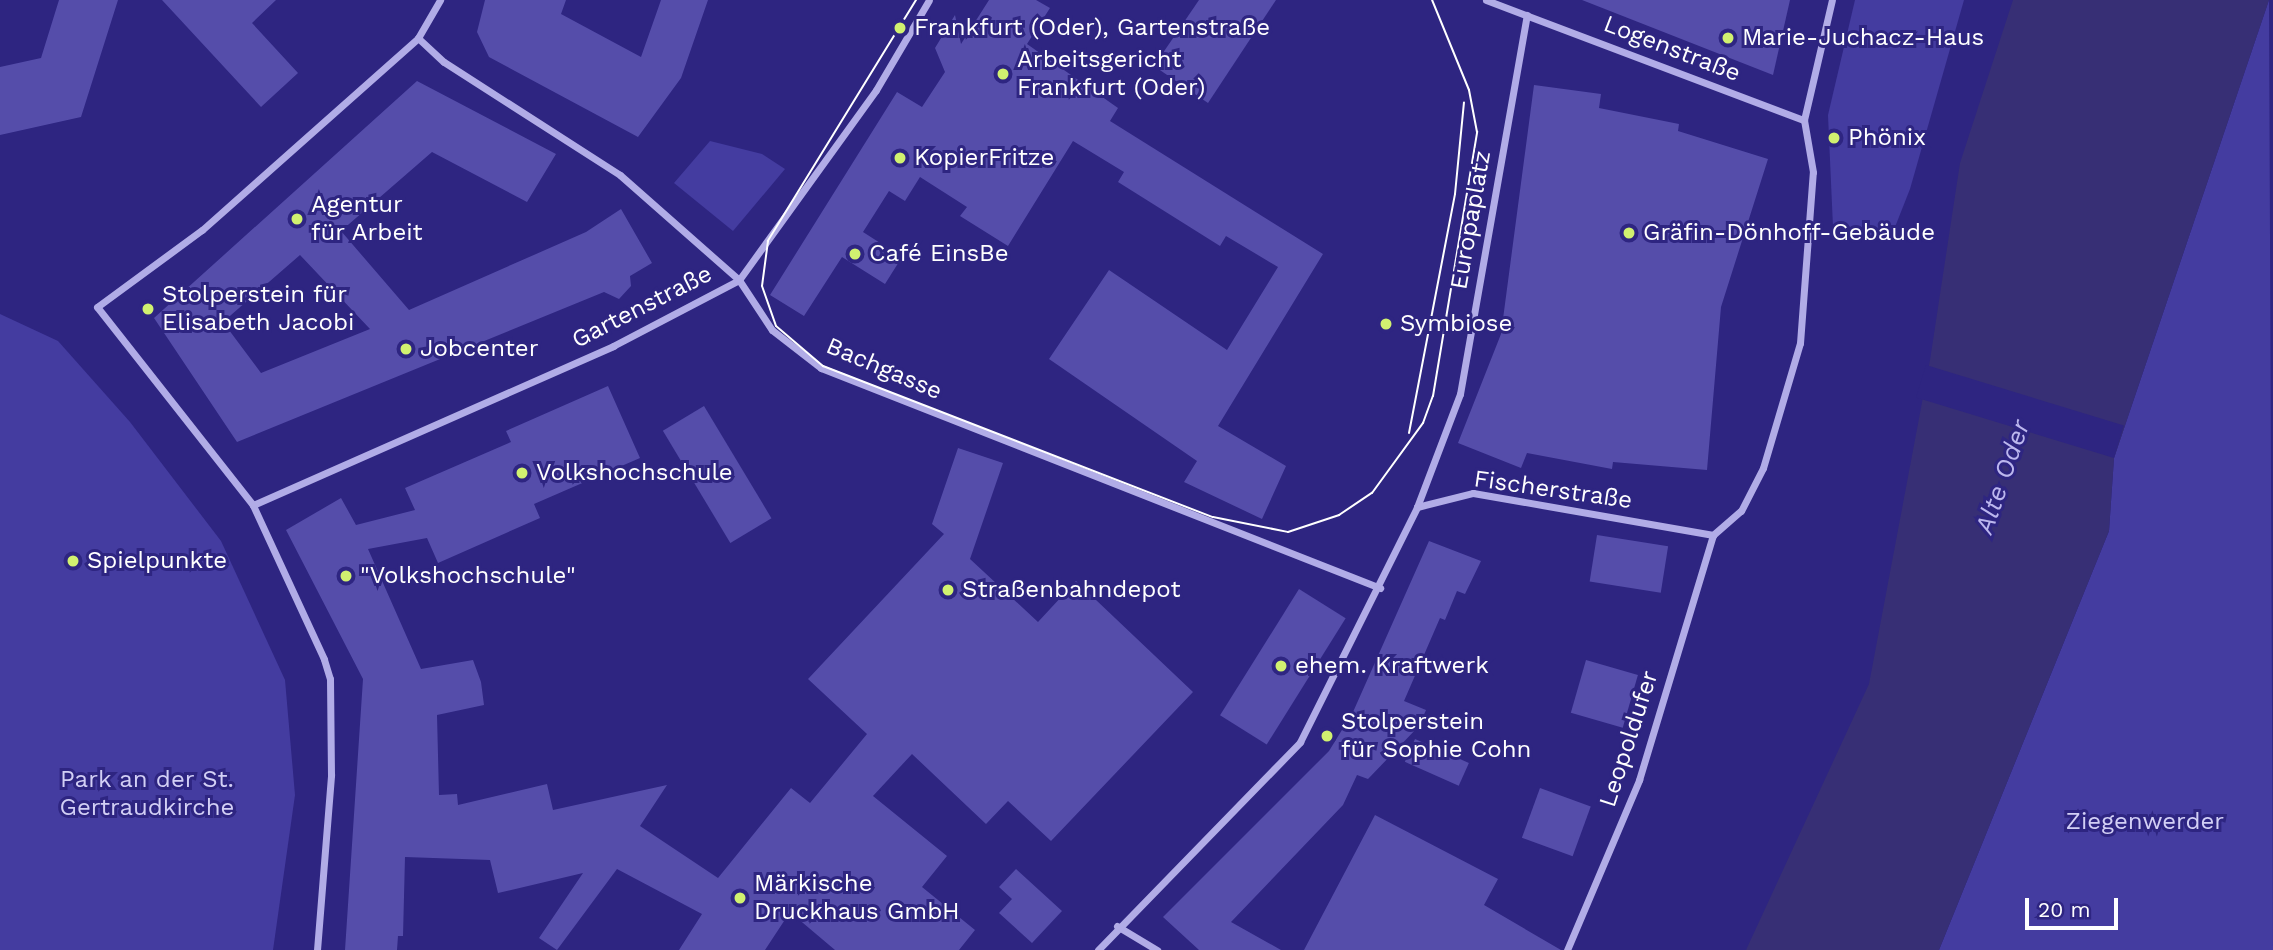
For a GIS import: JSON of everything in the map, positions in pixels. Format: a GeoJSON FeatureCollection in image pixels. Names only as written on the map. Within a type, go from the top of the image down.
{"type":"FeatureCollection","features":[{"type":"Feature","properties":{"kind":"street"},"geometry":{"type":"LineString","coordinates":[[317,950],[331,775],[330,679],[253,505],[97,307],[202,230],[418,38],[440,0]]}},
{"type":"Feature","properties":{"kind":"street","name":"Gartenstraße"},"geometry":{"type":"LineString","coordinates":[[253,505],[613,346],[739,280],[876,90],[929,0]]}},
{"type":"Feature","properties":{"kind":"street","name":"Logenstraße"},"geometry":{"type":"LineString","coordinates":[[1486,0],[1804,120]]}},
{"type":"Feature","properties":{"kind":"street"},"geometry":{"type":"LineString","coordinates":[[1713,535],[1741,511],[1763,468],[1800,343],[1813,172],[1804,120],[1832,0]]}},
{"type":"Feature","properties":{"kind":"street","name":"Europaplatz"},"geometry":{"type":"LineString","coordinates":[[1417,507],[1460,394],[1527,15]]}},
{"type":"Feature","properties":{"kind":"street","name":"Bachgasse"},"geometry":{"type":"LineString","coordinates":[[418,38],[444,62],[620,175],[739,280],[772,331],[821,368],[1380,587]]}},
{"type":"Feature","properties":{"kind":"street","name":"Fischerstraße"},"geometry":{"type":"LineString","coordinates":[[1417,507],[1474,493],[1713,535]]}},
{"type":"Feature","properties":{"kind":"street"},"geometry":{"type":"LineString","coordinates":[[1098,950],[1117,926],[1300,742],[1380,587],[1417,507]]}},
{"type":"Feature","properties":{"kind":"street","name":"Leopoldufer"},"geometry":{"type":"LineString","coordinates":[[1567,950],[1639,780],[1713,535]]}},
{"type":"Feature","properties":{"kind":"street"},"geometry":{"type":"LineString","coordinates":[[1117,926],[1157,950]]}},
{"type":"Feature","properties":{"kind":"green space"},"geometry":{"type":"Polygon","coordinates":[[[1855,0],[1964,0],[1910,189],[1895,227],[1880,240],[1833,227],[1828,115],[1855,0]]]}},
{"type":"Feature","properties":{"kind":"green space","name":"Ziegenwerder"},"geometry":{"type":"Polygon","coordinates":[[[2269,0],[2273,950],[1939,950],[2109,531],[2114,458],[2269,0]]]}},
{"type":"Feature","properties":{"kind":"green space"},"geometry":{"type":"Polygon","coordinates":[[[710,141],[762,154],[785,169],[733,231],[674,183],[710,141]]]}},
{"type":"Feature","properties":{"kind":"green space","name":"Park an der St. Gertraudkirche"},"geometry":{"type":"Polygon","coordinates":[[[0,314],[58,341],[130,422],[221,541],[285,680],[295,795],[273,950],[0,950],[0,314]]]}},
{"type":"Feature","properties":{"kind":"water","name":"Alte Oder"},"geometry":{"type":"Polygon","coordinates":[[[2013,0],[2269,0],[2114,458],[2109,531],[1939,950],[1746,950],[1869,684],[1930,360],[1960,163],[2013,0]]]}},
{"type":"Feature","properties":{"kind":"pier"},"geometry":{"type":"Polygon","coordinates":[[[1926,365],[2124,426],[2114,458],[1916,398],[1926,365]]]}},
{"type":"Feature","properties":{"kind":"building"},"geometry":{"type":"Polygon","coordinates":[[[59,0],[118,0],[81,117],[0,135],[0,67],[41,58],[59,0]]]}},
{"type":"Feature","properties":{"kind":"building"},"geometry":{"type":"Polygon","coordinates":[[[162,0],[276,0],[252,23],[298,73],[261,107],[162,0]]]}},
{"type":"Feature","properties":{"kind":"building"},"geometry":{"type":"Polygon","coordinates":[[[485,0],[566,0],[561,14],[641,57],[661,0],[708,0],[681,78],[638,137],[489,57],[477,32],[485,0]]]}},
{"type":"Feature","properties":{"kind":"building"},"geometry":{"type":"Polygon","coordinates":[[[989,0],[1036,0],[1050,8],[1027,44],[1118,108],[1110,121],[1323,254],[1218,426],[1286,466],[1262,519],[1184,482],[1197,461],[1049,359],[1109,270],[1227,350],[1278,267],[1226,236],[1220,246],[1118,182],[1124,172],[1073,141],[1008,246],[960,216],[967,207],[920,177],[905,201],[889,191],[863,232],[902,257],[885,284],[842,257],[804,316],[770,295],[897,92],[922,107],[945,72],[935,48],[955,15],[961,44],[989,0]]]}},
{"type":"Feature","properties":{"kind":"building"},"geometry":{"type":"Polygon","coordinates":[[[1199,0],[1276,0],[1208,103],[1154,66],[1199,0]]]}},
{"type":"Feature","properties":{"kind":"building","name":"Marie-Juchacz-Haus"},"geometry":{"type":"Polygon","coordinates":[[[1582,0],[1790,0],[1773,75],[1582,0]]]}},
{"type":"Feature","properties":{"kind":"building"},"geometry":{"type":"Polygon","coordinates":[[[417,81],[556,154],[527,202],[432,152],[341,231],[409,310],[586,232],[621,209],[652,263],[630,276],[631,286],[619,299],[604,292],[237,442],[154,318],[417,81]],[[300,255],[223,322],[261,373],[370,329],[300,255]]]}},
{"type":"Feature","properties":{"kind":"building","name":"Gräfin-Dönhoff-Gebäude"},"geometry":{"type":"Polygon","coordinates":[[[1534,85],[1601,94],[1599,108],[1679,124],[1678,131],[1768,159],[1721,307],[1707,470],[1613,462],[1612,469],[1527,453],[1521,468],[1458,443],[1501,334],[1534,85]]]}},
{"type":"Feature","properties":{"kind":"building"},"geometry":{"type":"Polygon","coordinates":[[[608,386],[640,458],[534,504],[540,518],[438,563],[427,538],[368,549],[421,669],[473,660],[481,682],[484,705],[437,715],[439,795],[457,794],[458,805],[547,784],[553,810],[667,785],[640,826],[718,878],[791,788],[810,803],[867,734],[808,679],[944,534],[932,524],[958,448],[1003,463],[970,559],[1038,622],[1076,581],[1193,692],[1051,841],[1008,801],[986,824],[912,754],[873,796],[947,856],[922,887],[975,930],[959,950],[835,950],[790,912],[765,950],[679,950],[702,914],[617,869],[557,950],[539,938],[583,873],[498,893],[490,860],[405,857],[403,936],[398,936],[397,950],[345,950],[363,679],[286,530],[341,498],[356,525],[415,510],[405,488],[511,442],[506,431],[608,386]]]}},
{"type":"Feature","properties":{"kind":"building"},"geometry":{"type":"Polygon","coordinates":[[[704,406],[771,518],[730,543],[663,431],[704,406]]]}},
{"type":"Feature","properties":{"kind":"building"},"geometry":{"type":"Polygon","coordinates":[[[1597,535],[1668,546],[1661,593],[1590,581],[1597,535]]]}},
{"type":"Feature","properties":{"kind":"building"},"geometry":{"type":"Polygon","coordinates":[[[1429,541],[1481,561],[1465,594],[1457,591],[1445,620],[1440,618],[1404,701],[1426,710],[1419,726],[1368,779],[1357,775],[1343,805],[1231,922],[1281,950],[1199,950],[1163,917],[1329,751],[1353,712],[1429,541]]]}},
{"type":"Feature","properties":{"kind":"building","name":"ehem. Kraftwerk"},"geometry":{"type":"Polygon","coordinates":[[[1299,589],[1346,618],[1267,745],[1220,715],[1299,589]]]}},
{"type":"Feature","properties":{"kind":"building"},"geometry":{"type":"Polygon","coordinates":[[[1586,660],[1638,675],[1623,728],[1571,713],[1586,660]]]}},
{"type":"Feature","properties":{"kind":"building"},"geometry":{"type":"Polygon","coordinates":[[[1415,739],[1469,763],[1459,786],[1405,762],[1415,739]]]}},
{"type":"Feature","properties":{"kind":"building"},"geometry":{"type":"Polygon","coordinates":[[[1540,788],[1591,806],[1573,856],[1522,838],[1540,788]]]}},
{"type":"Feature","properties":{"kind":"building"},"geometry":{"type":"Polygon","coordinates":[[[1375,815],[1498,879],[1484,905],[1561,950],[1304,950],[1375,815]]]}},
{"type":"Feature","properties":{"kind":"building"},"geometry":{"type":"Polygon","coordinates":[[[1016,869],[1062,911],[1032,943],[999,913],[1012,899],[999,887],[1016,869]]]}},
{"type":"Feature","properties":{"kind":"tram line"},"geometry":{"type":"LineString","coordinates":[[916,0],[768,241],[762,286],[776,326],[823,366],[1213,517],[1288,532],[1339,515],[1372,493],[1423,423],[1433,396],[1477,132],[1469,90],[1432,0]]}},
{"type":"Feature","properties":{"kind":"tram line"},"geometry":{"type":"LineString","coordinates":[[1409,433],[1455,194],[1464,102]]}},
{"type":"Feature","properties":{"kind":"place","name":"Frankfurt (Oder), Gartenstraße"},"geometry":{"type":"Point","coordinates":[900,28]}},
{"type":"Feature","properties":{"kind":"place","name":"Marie-Juchacz-Haus"},"geometry":{"type":"Point","coordinates":[1728,38]}},
{"type":"Feature","properties":{"kind":"place","name":"Arbeitsgericht Frankfurt (Oder)"},"geometry":{"type":"Point","coordinates":[1003,74]}},
{"type":"Feature","properties":{"kind":"place","name":"Phönix"},"geometry":{"type":"Point","coordinates":[1834,138]}},
{"type":"Feature","properties":{"kind":"place","name":"KopierFritze"},"geometry":{"type":"Point","coordinates":[900,158]}},
{"type":"Feature","properties":{"kind":"place","name":"Agentur für Arbeit"},"geometry":{"type":"Point","coordinates":[297,219]}},
{"type":"Feature","properties":{"kind":"place","name":"Gräfin-Dönhoff-Gebäude"},"geometry":{"type":"Point","coordinates":[1629,233]}},
{"type":"Feature","properties":{"kind":"place","name":"Café EinsBe"},"geometry":{"type":"Point","coordinates":[855,254]}},
{"type":"Feature","properties":{"kind":"place","name":"Stolperstein für Elisabeth Jacobi"},"geometry":{"type":"Point","coordinates":[148,309]}},
{"type":"Feature","properties":{"kind":"place","name":"Symbiose"},"geometry":{"type":"Point","coordinates":[1386,324]}},
{"type":"Feature","properties":{"kind":"place","name":"Jobcenter"},"geometry":{"type":"Point","coordinates":[406,349]}},
{"type":"Feature","properties":{"kind":"place","name":"Volkshochschule"},"geometry":{"type":"Point","coordinates":[522,473]}},
{"type":"Feature","properties":{"kind":"place","name":"Spielpunkte"},"geometry":{"type":"Point","coordinates":[73,561]}},
{"type":"Feature","properties":{"kind":"place","name":"\"Volkshochschule\""},"geometry":{"type":"Point","coordinates":[346,576]}},
{"type":"Feature","properties":{"kind":"place","name":"Straßenbahndepot"},"geometry":{"type":"Point","coordinates":[948,590]}},
{"type":"Feature","properties":{"kind":"place","name":"ehem. Kraftwerk"},"geometry":{"type":"Point","coordinates":[1281,666]}},
{"type":"Feature","properties":{"kind":"place","name":"Stolperstein für Sophie Cohn"},"geometry":{"type":"Point","coordinates":[1327,736]}},
{"type":"Feature","properties":{"kind":"place","name":"Märkische Druckhaus GmbH"},"geometry":{"type":"Point","coordinates":[740,898]}}]}
